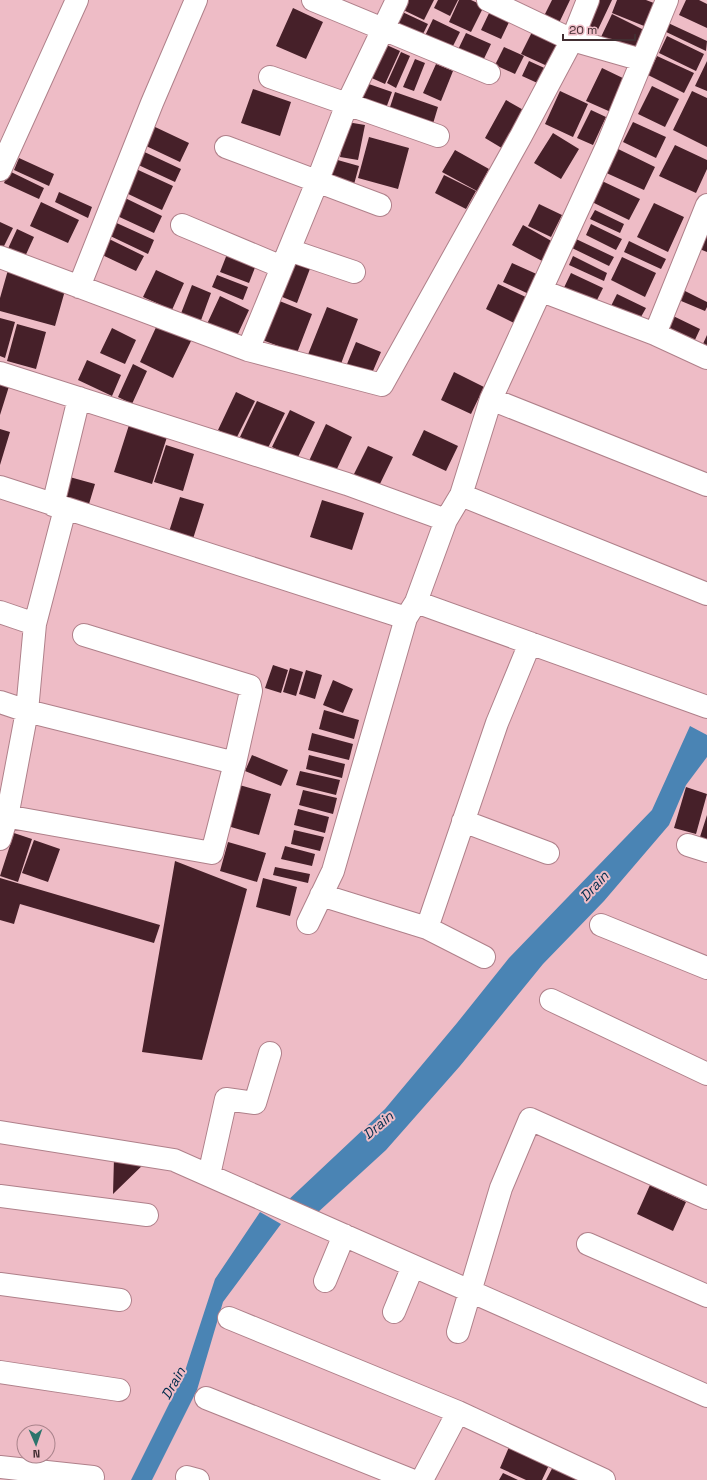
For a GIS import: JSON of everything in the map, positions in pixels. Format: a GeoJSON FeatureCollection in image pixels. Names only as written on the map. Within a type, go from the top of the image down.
{"type":"FeatureCollection","features":[{"type":"Feature","properties":{"kind":"street"},"geometry":{"type":"LineString","coordinates":[[0,170],[77,0]]}},
{"type":"Feature","properties":{"kind":"street"},"geometry":{"type":"LineString","coordinates":[[79,287],[152,103],[196,0]]}},
{"type":"Feature","properties":{"kind":"street"},"geometry":{"type":"LineString","coordinates":[[313,0],[489,73]]}},
{"type":"Feature","properties":{"kind":"street"},"geometry":{"type":"LineString","coordinates":[[248,350],[317,182],[347,104],[397,0]]}},
{"type":"Feature","properties":{"kind":"street"},"geometry":{"type":"LineString","coordinates":[[488,0],[572,40],[642,60]]}},
{"type":"Feature","properties":{"kind":"street"},"geometry":{"type":"LineString","coordinates":[[0,257],[248,350],[382,385],[517,143],[572,40],[588,0]]}},
{"type":"Feature","properties":{"kind":"street"},"geometry":{"type":"LineString","coordinates":[[308,923],[332,871],[411,610],[446,520],[461,495],[492,399],[607,146],[667,0]]}},
{"type":"Feature","properties":{"kind":"street"},"geometry":{"type":"LineString","coordinates":[[270,77],[438,136]]}},
{"type":"Feature","properties":{"kind":"street"},"geometry":{"type":"LineString","coordinates":[[226,147],[380,205]]}},
{"type":"Feature","properties":{"kind":"street"},"geometry":{"type":"LineString","coordinates":[[655,334],[707,205]]}},
{"type":"Feature","properties":{"kind":"street"},"geometry":{"type":"LineString","coordinates":[[182,225],[285,259],[354,272]]}},
{"type":"Feature","properties":{"kind":"street"},"geometry":{"type":"LineString","coordinates":[[542,291],[655,334],[707,358]]}},
{"type":"Feature","properties":{"kind":"street"},"geometry":{"type":"LineString","coordinates":[[0,373],[347,484],[446,520]]}},
{"type":"Feature","properties":{"kind":"street"},"geometry":{"type":"LineString","coordinates":[[0,839],[27,711],[35,624],[79,398]]}},
{"type":"Feature","properties":{"kind":"street"},"geometry":{"type":"LineString","coordinates":[[492,399],[707,485]]}},
{"type":"Feature","properties":{"kind":"street"},"geometry":{"type":"LineString","coordinates":[[0,487],[59,507],[411,610],[530,643],[702,705]]}},
{"type":"Feature","properties":{"kind":"street"},"geometry":{"type":"LineString","coordinates":[[461,495],[707,594]]}},
{"type":"Feature","properties":{"kind":"street"},"geometry":{"type":"LineString","coordinates":[[0,612],[35,624]]}},
{"type":"Feature","properties":{"kind":"street"},"geometry":{"type":"LineString","coordinates":[[4,816],[212,853],[235,763],[251,690],[250,686],[84,635]]}},
{"type":"Feature","properties":{"kind":"street"},"geometry":{"type":"LineString","coordinates":[[427,928],[497,723],[530,643]]}},
{"type":"Feature","properties":{"kind":"street"},"geometry":{"type":"LineString","coordinates":[[0,702],[27,711],[235,763]]}},
{"type":"Feature","properties":{"kind":"street"},"geometry":{"type":"LineString","coordinates":[[463,821],[548,853]]}},
{"type":"Feature","properties":{"kind":"street"},"geometry":{"type":"LineString","coordinates":[[320,895],[427,928],[484,957]]}},
{"type":"Feature","properties":{"kind":"street"},"geometry":{"type":"LineString","coordinates":[[601,925],[707,968]]}},
{"type":"Feature","properties":{"kind":"street"},"geometry":{"type":"LineString","coordinates":[[551,1000],[707,1074]]}},
{"type":"Feature","properties":{"kind":"street"},"geometry":{"type":"LineString","coordinates":[[209,1175],[226,1099],[255,1103],[270,1053]]}},
{"type":"Feature","properties":{"kind":"street"},"geometry":{"type":"LineString","coordinates":[[458,1332],[501,1188],[530,1119],[707,1198]]}},
{"type":"Feature","properties":{"kind":"street"},"geometry":{"type":"LineString","coordinates":[[0,1132],[174,1160],[707,1396]]}},
{"type":"Feature","properties":{"kind":"street"},"geometry":{"type":"LineString","coordinates":[[0,1196],[147,1215]]}},
{"type":"Feature","properties":{"kind":"street"},"geometry":{"type":"LineString","coordinates":[[325,1281],[344,1235]]}},
{"type":"Feature","properties":{"kind":"street"},"geometry":{"type":"LineString","coordinates":[[588,1244],[707,1296]]}},
{"type":"Feature","properties":{"kind":"street"},"geometry":{"type":"LineString","coordinates":[[394,1312],[413,1266]]}},
{"type":"Feature","properties":{"kind":"street"},"geometry":{"type":"LineString","coordinates":[[0,1284],[120,1300]]}},
{"type":"Feature","properties":{"kind":"street"},"geometry":{"type":"LineString","coordinates":[[229,1318],[458,1412],[604,1480]]}},
{"type":"Feature","properties":{"kind":"street"},"geometry":{"type":"LineString","coordinates":[[0,1372],[119,1390]]}},
{"type":"Feature","properties":{"kind":"street"},"geometry":{"type":"LineString","coordinates":[[206,1398],[411,1480]]}},
{"type":"Feature","properties":{"kind":"street"},"geometry":{"type":"LineString","coordinates":[[422,1480],[458,1412]]}},
{"type":"Feature","properties":{"kind":"street"},"geometry":{"type":"LineString","coordinates":[[0,1467],[92,1477]]}},
{"type":"Feature","properties":{"kind":"water","name":"Drain"},"geometry":{"type":"Polygon","coordinates":[[[690,726],[707,735],[707,757],[686,785],[669,825],[604,901],[543,964],[460,1066],[386,1150],[316,1214],[285,1203],[385,1109],[509,958],[652,810],[690,726]]]}},
{"type":"Feature","properties":{"kind":"water"},"geometry":{"type":"Polygon","coordinates":[[[260,1212],[281,1224],[223,1302],[197,1390],[152,1480],[131,1480],[184,1374],[215,1279],[260,1212]]]}},
{"type":"Feature","properties":{"kind":"building"},"geometry":{"type":"Polygon","coordinates":[[[400,0],[434,0],[424,20],[397,7],[400,0]]]}},
{"type":"Feature","properties":{"kind":"building"},"geometry":{"type":"Polygon","coordinates":[[[438,0],[458,0],[450,16],[434,8],[438,0]]]}},
{"type":"Feature","properties":{"kind":"building"},"geometry":{"type":"Polygon","coordinates":[[[459,0],[471,0],[484,6],[471,32],[449,22],[459,0]]]}},
{"type":"Feature","properties":{"kind":"building"},"geometry":{"type":"Polygon","coordinates":[[[552,0],[570,0],[559,23],[544,16],[552,0]]]}},
{"type":"Feature","properties":{"kind":"building"},"geometry":{"type":"Polygon","coordinates":[[[594,0],[612,0],[594,38],[579,31],[594,0]]]}},
{"type":"Feature","properties":{"kind":"building"},"geometry":{"type":"Polygon","coordinates":[[[617,0],[646,0],[659,5],[649,28],[612,13],[617,0]]]}},
{"type":"Feature","properties":{"kind":"building"},"geometry":{"type":"Polygon","coordinates":[[[686,0],[699,0],[707,4],[707,28],[679,15],[686,0]]]}},
{"type":"Feature","properties":{"kind":"building"},"geometry":{"type":"Polygon","coordinates":[[[293,8],[323,22],[306,59],[276,46],[293,8]]]}},
{"type":"Feature","properties":{"kind":"building"},"geometry":{"type":"Polygon","coordinates":[[[396,9],[428,24],[419,42],[387,27],[396,9]]]}},
{"type":"Feature","properties":{"kind":"building"},"geometry":{"type":"Polygon","coordinates":[[[491,9],[511,18],[501,39],[481,30],[491,9]]]}},
{"type":"Feature","properties":{"kind":"building"},"geometry":{"type":"Polygon","coordinates":[[[612,14],[650,33],[638,56],[601,37],[612,14]]]}},
{"type":"Feature","properties":{"kind":"building"},"geometry":{"type":"Polygon","coordinates":[[[433,19],[460,32],[450,52],[423,40],[433,19]]]}},
{"type":"Feature","properties":{"kind":"building"},"geometry":{"type":"Polygon","coordinates":[[[666,22],[707,41],[706,51],[662,30],[666,22]]]}},
{"type":"Feature","properties":{"kind":"building"},"geometry":{"type":"Polygon","coordinates":[[[532,32],[566,48],[556,70],[521,54],[532,32]]]}},
{"type":"Feature","properties":{"kind":"building"},"geometry":{"type":"Polygon","coordinates":[[[466,33],[491,44],[480,67],[455,56],[466,33]]]}},
{"type":"Feature","properties":{"kind":"building"},"geometry":{"type":"Polygon","coordinates":[[[667,36],[704,54],[696,71],[659,53],[667,36]]]}},
{"type":"Feature","properties":{"kind":"building"},"geometry":{"type":"Polygon","coordinates":[[[380,42],[400,51],[385,84],[365,75],[380,42]]]}},
{"type":"Feature","properties":{"kind":"building"},"geometry":{"type":"Polygon","coordinates":[[[504,47],[524,56],[515,74],[495,65],[504,47]]]}},
{"type":"Feature","properties":{"kind":"building"},"geometry":{"type":"Polygon","coordinates":[[[401,52],[410,56],[396,88],[387,83],[401,52]]]}},
{"type":"Feature","properties":{"kind":"building"},"geometry":{"type":"Polygon","coordinates":[[[657,56],[694,73],[684,93],[648,75],[657,56]]]}},
{"type":"Feature","properties":{"kind":"building"},"geometry":{"type":"Polygon","coordinates":[[[415,59],[425,63],[414,91],[403,87],[415,59]]]}},
{"type":"Feature","properties":{"kind":"building"},"geometry":{"type":"Polygon","coordinates":[[[529,61],[551,71],[544,86],[522,76],[529,61]]]}},
{"type":"Feature","properties":{"kind":"building"},"geometry":{"type":"Polygon","coordinates":[[[707,61],[707,91],[695,86],[707,61]]]}},
{"type":"Feature","properties":{"kind":"building"},"geometry":{"type":"Polygon","coordinates":[[[436,64],[453,71],[441,101],[423,93],[436,64]]]}},
{"type":"Feature","properties":{"kind":"building"},"geometry":{"type":"Polygon","coordinates":[[[602,68],[629,81],[613,113],[586,101],[602,68]]]}},
{"type":"Feature","properties":{"kind":"building"},"geometry":{"type":"Polygon","coordinates":[[[363,82],[392,92],[385,111],[356,100],[363,82]]]}},
{"type":"Feature","properties":{"kind":"building"},"geometry":{"type":"Polygon","coordinates":[[[652,86],[679,99],[665,127],[638,114],[652,86]]]}},
{"type":"Feature","properties":{"kind":"building"},"geometry":{"type":"Polygon","coordinates":[[[253,89],[291,102],[280,136],[241,123],[253,89]]]}},
{"type":"Feature","properties":{"kind":"building"},"geometry":{"type":"Polygon","coordinates":[[[560,91],[588,104],[573,137],[545,124],[560,91]]]}},
{"type":"Feature","properties":{"kind":"building"},"geometry":{"type":"Polygon","coordinates":[[[692,91],[707,98],[707,147],[673,130],[692,91]]]}},
{"type":"Feature","properties":{"kind":"building"},"geometry":{"type":"Polygon","coordinates":[[[395,92],[438,107],[432,127],[388,113],[395,92]]]}},
{"type":"Feature","properties":{"kind":"building"},"geometry":{"type":"Polygon","coordinates":[[[506,100],[527,112],[505,150],[485,138],[506,100]]]}},
{"type":"Feature","properties":{"kind":"building"},"geometry":{"type":"Polygon","coordinates":[[[591,110],[606,117],[593,145],[577,138],[591,110]]]}},
{"type":"Feature","properties":{"kind":"building"},"geometry":{"type":"Polygon","coordinates":[[[347,122],[365,125],[358,160],[340,157],[347,122]]]}},
{"type":"Feature","properties":{"kind":"building"},"geometry":{"type":"Polygon","coordinates":[[[633,122],[666,137],[656,158],[623,142],[633,122]]]}},
{"type":"Feature","properties":{"kind":"building"},"geometry":{"type":"Polygon","coordinates":[[[153,126],[189,143],[180,162],[144,145],[153,126]]]}},
{"type":"Feature","properties":{"kind":"building"},"geometry":{"type":"Polygon","coordinates":[[[553,133],[579,149],[561,179],[534,163],[553,133]]]}},
{"type":"Feature","properties":{"kind":"building"},"geometry":{"type":"Polygon","coordinates":[[[369,137],[409,148],[398,189],[358,178],[369,137]]]}},
{"type":"Feature","properties":{"kind":"building"},"geometry":{"type":"Polygon","coordinates":[[[675,145],[707,160],[707,169],[696,193],[659,176],[675,145]]]}},
{"type":"Feature","properties":{"kind":"building"},"geometry":{"type":"Polygon","coordinates":[[[614,147],[655,167],[644,190],[602,171],[614,147]]]}},
{"type":"Feature","properties":{"kind":"building"},"geometry":{"type":"Polygon","coordinates":[[[138,149],[181,169],[175,182],[132,162],[138,149]]]}},
{"type":"Feature","properties":{"kind":"building"},"geometry":{"type":"Polygon","coordinates":[[[455,150],[489,169],[477,191],[442,172],[455,150]]]}},
{"type":"Feature","properties":{"kind":"building"},"geometry":{"type":"Polygon","coordinates":[[[19,158],[54,174],[49,186],[14,170],[19,158]]]}},
{"type":"Feature","properties":{"kind":"building"},"geometry":{"type":"Polygon","coordinates":[[[334,159],[359,166],[353,188],[328,181],[334,159]]]}},
{"type":"Feature","properties":{"kind":"building"},"geometry":{"type":"Polygon","coordinates":[[[136,169],[173,186],[162,210],[124,192],[136,169]]]}},
{"type":"Feature","properties":{"kind":"building"},"geometry":{"type":"Polygon","coordinates":[[[9,171],[44,188],[39,199],[4,183],[9,171]]]}},
{"type":"Feature","properties":{"kind":"building"},"geometry":{"type":"Polygon","coordinates":[[[444,175],[476,191],[466,209],[435,193],[444,175]]]}},
{"type":"Feature","properties":{"kind":"building"},"geometry":{"type":"Polygon","coordinates":[[[602,181],[640,199],[629,220],[592,202],[602,181]]]}},
{"type":"Feature","properties":{"kind":"building"},"geometry":{"type":"Polygon","coordinates":[[[59,192],[92,207],[88,218],[55,202],[59,192]]]}},
{"type":"Feature","properties":{"kind":"building"},"geometry":{"type":"Polygon","coordinates":[[[121,196],[162,216],[154,233],[113,214],[121,196]]]}},
{"type":"Feature","properties":{"kind":"building"},"geometry":{"type":"Polygon","coordinates":[[[41,202],[79,220],[68,243],[30,226],[41,202]]]}},
{"type":"Feature","properties":{"kind":"building"},"geometry":{"type":"Polygon","coordinates":[[[654,203],[684,217],[668,252],[637,237],[654,203]]]}},
{"type":"Feature","properties":{"kind":"building"},"geometry":{"type":"Polygon","coordinates":[[[539,204],[562,215],[551,237],[528,226],[539,204]]]}},
{"type":"Feature","properties":{"kind":"building"},"geometry":{"type":"Polygon","coordinates":[[[595,210],[624,224],[620,233],[590,219],[595,210]]]}},
{"type":"Feature","properties":{"kind":"building"},"geometry":{"type":"Polygon","coordinates":[[[110,220],[154,240],[148,254],[104,233],[110,220]]]}},
{"type":"Feature","properties":{"kind":"building"},"geometry":{"type":"Polygon","coordinates":[[[0,222],[13,228],[1,252],[0,251],[0,222]]]}},
{"type":"Feature","properties":{"kind":"building"},"geometry":{"type":"Polygon","coordinates":[[[591,224],[622,239],[616,250],[586,235],[591,224]]]}},
{"type":"Feature","properties":{"kind":"building"},"geometry":{"type":"Polygon","coordinates":[[[523,225],[555,243],[544,262],[512,245],[523,225]]]}},
{"type":"Feature","properties":{"kind":"building"},"geometry":{"type":"Polygon","coordinates":[[[707,226],[707,252],[697,248],[707,226]]]}},
{"type":"Feature","properties":{"kind":"building"},"geometry":{"type":"Polygon","coordinates":[[[17,229],[34,237],[23,261],[6,253],[17,229]]]}},
{"type":"Feature","properties":{"kind":"building"},"geometry":{"type":"Polygon","coordinates":[[[105,237],[144,256],[136,271],[98,253],[105,237]]]}},
{"type":"Feature","properties":{"kind":"building"},"geometry":{"type":"Polygon","coordinates":[[[576,239],[614,257],[609,266],[572,248],[576,239]]]}},
{"type":"Feature","properties":{"kind":"building"},"geometry":{"type":"Polygon","coordinates":[[[629,241],[666,259],[661,269],[624,252],[629,241]]]}},
{"type":"Feature","properties":{"kind":"building"},"geometry":{"type":"Polygon","coordinates":[[[229,249],[258,260],[249,283],[220,272],[229,249]]]}},
{"type":"Feature","properties":{"kind":"building"},"geometry":{"type":"Polygon","coordinates":[[[573,256],[607,273],[604,281],[569,265],[573,256]]]}},
{"type":"Feature","properties":{"kind":"building"},"geometry":{"type":"Polygon","coordinates":[[[289,257],[311,266],[297,303],[275,294],[289,257]]]}},
{"type":"Feature","properties":{"kind":"building"},"geometry":{"type":"Polygon","coordinates":[[[622,257],[656,273],[645,297],[611,280],[622,257]]]}},
{"type":"Feature","properties":{"kind":"building"},"geometry":{"type":"Polygon","coordinates":[[[512,263],[541,276],[531,295],[503,282],[512,263]]]}},
{"type":"Feature","properties":{"kind":"building"},"geometry":{"type":"Polygon","coordinates":[[[8,270],[66,287],[55,326],[0,311],[0,298],[8,270]]]}},
{"type":"Feature","properties":{"kind":"building"},"geometry":{"type":"Polygon","coordinates":[[[156,270],[184,283],[172,310],[143,297],[156,270]]]}},
{"type":"Feature","properties":{"kind":"building"},"geometry":{"type":"Polygon","coordinates":[[[571,273],[603,288],[594,306],[560,296],[571,273]]]}},
{"type":"Feature","properties":{"kind":"building"},"geometry":{"type":"Polygon","coordinates":[[[217,275],[248,287],[243,300],[212,287],[217,275]]]}},
{"type":"Feature","properties":{"kind":"building"},"geometry":{"type":"Polygon","coordinates":[[[498,284],[528,298],[516,324],[486,309],[498,284]]]}},
{"type":"Feature","properties":{"kind":"building"},"geometry":{"type":"Polygon","coordinates":[[[192,285],[211,293],[200,323],[180,316],[192,285]]]}},
{"type":"Feature","properties":{"kind":"building"},"geometry":{"type":"Polygon","coordinates":[[[679,288],[707,302],[705,311],[674,298],[679,288]]]}},
{"type":"Feature","properties":{"kind":"building"},"geometry":{"type":"Polygon","coordinates":[[[617,294],[646,308],[637,324],[608,312],[617,294]]]}},
{"type":"Feature","properties":{"kind":"building"},"geometry":{"type":"Polygon","coordinates":[[[220,296],[249,310],[236,338],[207,324],[220,296]]]}},
{"type":"Feature","properties":{"kind":"building"},"geometry":{"type":"Polygon","coordinates":[[[272,298],[312,314],[297,353],[257,338],[272,298]]]}},
{"type":"Feature","properties":{"kind":"building"},"geometry":{"type":"Polygon","coordinates":[[[327,307],[358,319],[339,369],[307,357],[327,307]]]}},
{"type":"Feature","properties":{"kind":"building"},"geometry":{"type":"Polygon","coordinates":[[[667,313],[700,329],[694,342],[661,327],[667,313]]]}},
{"type":"Feature","properties":{"kind":"building"},"geometry":{"type":"Polygon","coordinates":[[[0,318],[15,322],[5,358],[0,356],[0,318]]]}},
{"type":"Feature","properties":{"kind":"building"},"geometry":{"type":"Polygon","coordinates":[[[158,323],[192,339],[173,378],[140,362],[158,323]]]}},
{"type":"Feature","properties":{"kind":"building"},"geometry":{"type":"Polygon","coordinates":[[[17,324],[46,332],[36,369],[7,361],[17,324]]]}},
{"type":"Feature","properties":{"kind":"building"},"geometry":{"type":"Polygon","coordinates":[[[112,328],[136,340],[125,364],[100,353],[112,328]]]}},
{"type":"Feature","properties":{"kind":"building"},"geometry":{"type":"Polygon","coordinates":[[[707,335],[707,349],[702,346],[707,335]]]}},
{"type":"Feature","properties":{"kind":"building"},"geometry":{"type":"Polygon","coordinates":[[[356,342],[381,352],[370,378],[345,369],[356,342]]]}},
{"type":"Feature","properties":{"kind":"building"},"geometry":{"type":"Polygon","coordinates":[[[87,360],[121,375],[112,396],[78,380],[87,360]]]}},
{"type":"Feature","properties":{"kind":"building"},"geometry":{"type":"Polygon","coordinates":[[[133,364],[147,371],[132,404],[118,397],[133,364]]]}},
{"type":"Feature","properties":{"kind":"building"},"geometry":{"type":"Polygon","coordinates":[[[454,372],[484,387],[471,414],[441,400],[454,372]]]}},
{"type":"Feature","properties":{"kind":"building"},"geometry":{"type":"Polygon","coordinates":[[[0,377],[11,380],[0,415],[0,377]]]}},
{"type":"Feature","properties":{"kind":"building"},"geometry":{"type":"Polygon","coordinates":[[[236,392],[255,401],[236,439],[218,430],[236,392]]]}},
{"type":"Feature","properties":{"kind":"building"},"geometry":{"type":"Polygon","coordinates":[[[257,401],[285,413],[267,450],[240,437],[257,401]]]}},
{"type":"Feature","properties":{"kind":"building"},"geometry":{"type":"Polygon","coordinates":[[[290,410],[315,422],[297,459],[272,447],[290,410]]]}},
{"type":"Feature","properties":{"kind":"building"},"geometry":{"type":"Polygon","coordinates":[[[326,424],[352,437],[335,473],[309,461],[326,424]]]}},
{"type":"Feature","properties":{"kind":"building"},"geometry":{"type":"Polygon","coordinates":[[[129,425],[167,437],[152,484],[114,472],[129,425]]]}},
{"type":"Feature","properties":{"kind":"building"},"geometry":{"type":"Polygon","coordinates":[[[0,429],[10,432],[0,465],[0,429]]]}},
{"type":"Feature","properties":{"kind":"building"},"geometry":{"type":"Polygon","coordinates":[[[424,430],[458,446],[446,471],[412,455],[424,430]]]}},
{"type":"Feature","properties":{"kind":"building"},"geometry":{"type":"Polygon","coordinates":[[[166,445],[194,454],[183,491],[154,482],[166,445]]]}},
{"type":"Feature","properties":{"kind":"building"},"geometry":{"type":"Polygon","coordinates":[[[368,446],[393,457],[378,488],[353,476],[368,446]]]}},
{"type":"Feature","properties":{"kind":"building"},"geometry":{"type":"Polygon","coordinates":[[[66,476],[95,484],[89,504],[60,496],[66,476]]]}},
{"type":"Feature","properties":{"kind":"building"},"geometry":{"type":"Polygon","coordinates":[[[180,497],[204,504],[192,542],[168,535],[180,497]]]}},
{"type":"Feature","properties":{"kind":"building"},"geometry":{"type":"Polygon","coordinates":[[[322,500],[364,513],[352,550],[310,537],[322,500]]]}},
{"type":"Feature","properties":{"kind":"building"},"geometry":{"type":"Polygon","coordinates":[[[273,665],[288,670],[281,693],[265,688],[273,665]]]}},
{"type":"Feature","properties":{"kind":"building"},"geometry":{"type":"Polygon","coordinates":[[[290,668],[303,672],[296,696],[283,692],[290,668]]]}},
{"type":"Feature","properties":{"kind":"building"},"geometry":{"type":"Polygon","coordinates":[[[306,670],[322,675],[315,699],[299,694],[306,670]]]}},
{"type":"Feature","properties":{"kind":"building"},"geometry":{"type":"Polygon","coordinates":[[[333,680],[353,689],[343,713],[323,705],[333,680]]]}},
{"type":"Feature","properties":{"kind":"building"},"geometry":{"type":"Polygon","coordinates":[[[324,710],[359,720],[354,739],[319,729],[324,710]]]}},
{"type":"Feature","properties":{"kind":"building"},"geometry":{"type":"Polygon","coordinates":[[[312,733],[353,744],[349,760],[308,750],[312,733]]]}},
{"type":"Feature","properties":{"kind":"building"},"geometry":{"type":"Polygon","coordinates":[[[252,755],[288,770],[281,786],[245,771],[252,755]]]}},
{"type":"Feature","properties":{"kind":"building"},"geometry":{"type":"Polygon","coordinates":[[[309,755],[345,764],[342,778],[306,769],[309,755]]]}},
{"type":"Feature","properties":{"kind":"building"},"geometry":{"type":"Polygon","coordinates":[[[300,771],[340,780],[336,795],[296,785],[300,771]]]}},
{"type":"Feature","properties":{"kind":"building"},"geometry":{"type":"Polygon","coordinates":[[[236,784],[271,794],[259,835],[224,825],[236,784]]]}},
{"type":"Feature","properties":{"kind":"building"},"geometry":{"type":"Polygon","coordinates":[[[686,787],[707,794],[696,834],[674,828],[686,787]]]}},
{"type":"Feature","properties":{"kind":"building"},"geometry":{"type":"Polygon","coordinates":[[[303,790],[337,798],[333,814],[299,805],[303,790]]]}},
{"type":"Feature","properties":{"kind":"building"},"geometry":{"type":"Polygon","coordinates":[[[298,809],[329,817],[325,833],[294,825],[298,809]]]}},
{"type":"Feature","properties":{"kind":"building"},"geometry":{"type":"Polygon","coordinates":[[[707,815],[707,842],[699,840],[707,815]]]}},
{"type":"Feature","properties":{"kind":"building"},"geometry":{"type":"Polygon","coordinates":[[[294,830],[324,837],[320,851],[291,844],[294,830]]]}},
{"type":"Feature","properties":{"kind":"building"},"geometry":{"type":"Polygon","coordinates":[[[14,833],[32,839],[18,882],[0,876],[14,833]]]}},
{"type":"Feature","properties":{"kind":"building"},"geometry":{"type":"Polygon","coordinates":[[[34,840],[60,849],[48,882],[22,873],[34,840]]]}},
{"type":"Feature","properties":{"kind":"building"},"geometry":{"type":"Polygon","coordinates":[[[228,842],[266,853],[257,882],[220,871],[228,842]]]}},
{"type":"Feature","properties":{"kind":"building"},"geometry":{"type":"Polygon","coordinates":[[[285,846],[315,854],[312,866],[281,859],[285,846]]]}},
{"type":"Feature","properties":{"kind":"building"},"geometry":{"type":"Polygon","coordinates":[[[175,861],[247,889],[202,1060],[142,1052],[175,861]]]}},
{"type":"Feature","properties":{"kind":"building"},"geometry":{"type":"Polygon","coordinates":[[[275,867],[310,874],[308,883],[273,875],[275,867]]]}},
{"type":"Feature","properties":{"kind":"building"},"geometry":{"type":"Polygon","coordinates":[[[0,878],[160,925],[154,943],[20,904],[14,924],[0,920],[0,878]]]}},
{"type":"Feature","properties":{"kind":"building"},"geometry":{"type":"Polygon","coordinates":[[[263,878],[297,887],[290,916],[256,907],[263,878]]]}},
{"type":"Feature","properties":{"kind":"building"},"geometry":{"type":"Polygon","coordinates":[[[114,1158],[148,1160],[113,1194],[114,1158]]]}},
{"type":"Feature","properties":{"kind":"building"},"geometry":{"type":"Polygon","coordinates":[[[650,1185],[686,1202],[673,1231],[637,1214],[650,1185]]]}},
{"type":"Feature","properties":{"kind":"building"},"geometry":{"type":"Polygon","coordinates":[[[509,1447],[549,1465],[542,1480],[526,1480],[500,1468],[509,1447]]]}},
{"type":"Feature","properties":{"kind":"building"},"geometry":{"type":"Polygon","coordinates":[[[556,1461],[594,1480],[546,1480],[556,1461]]]}},
{"type":"Feature","properties":{"kind":"building"},"geometry":{"type":"Polygon","coordinates":[[[503,1473],[518,1480],[499,1480],[503,1473]]]}}]}
